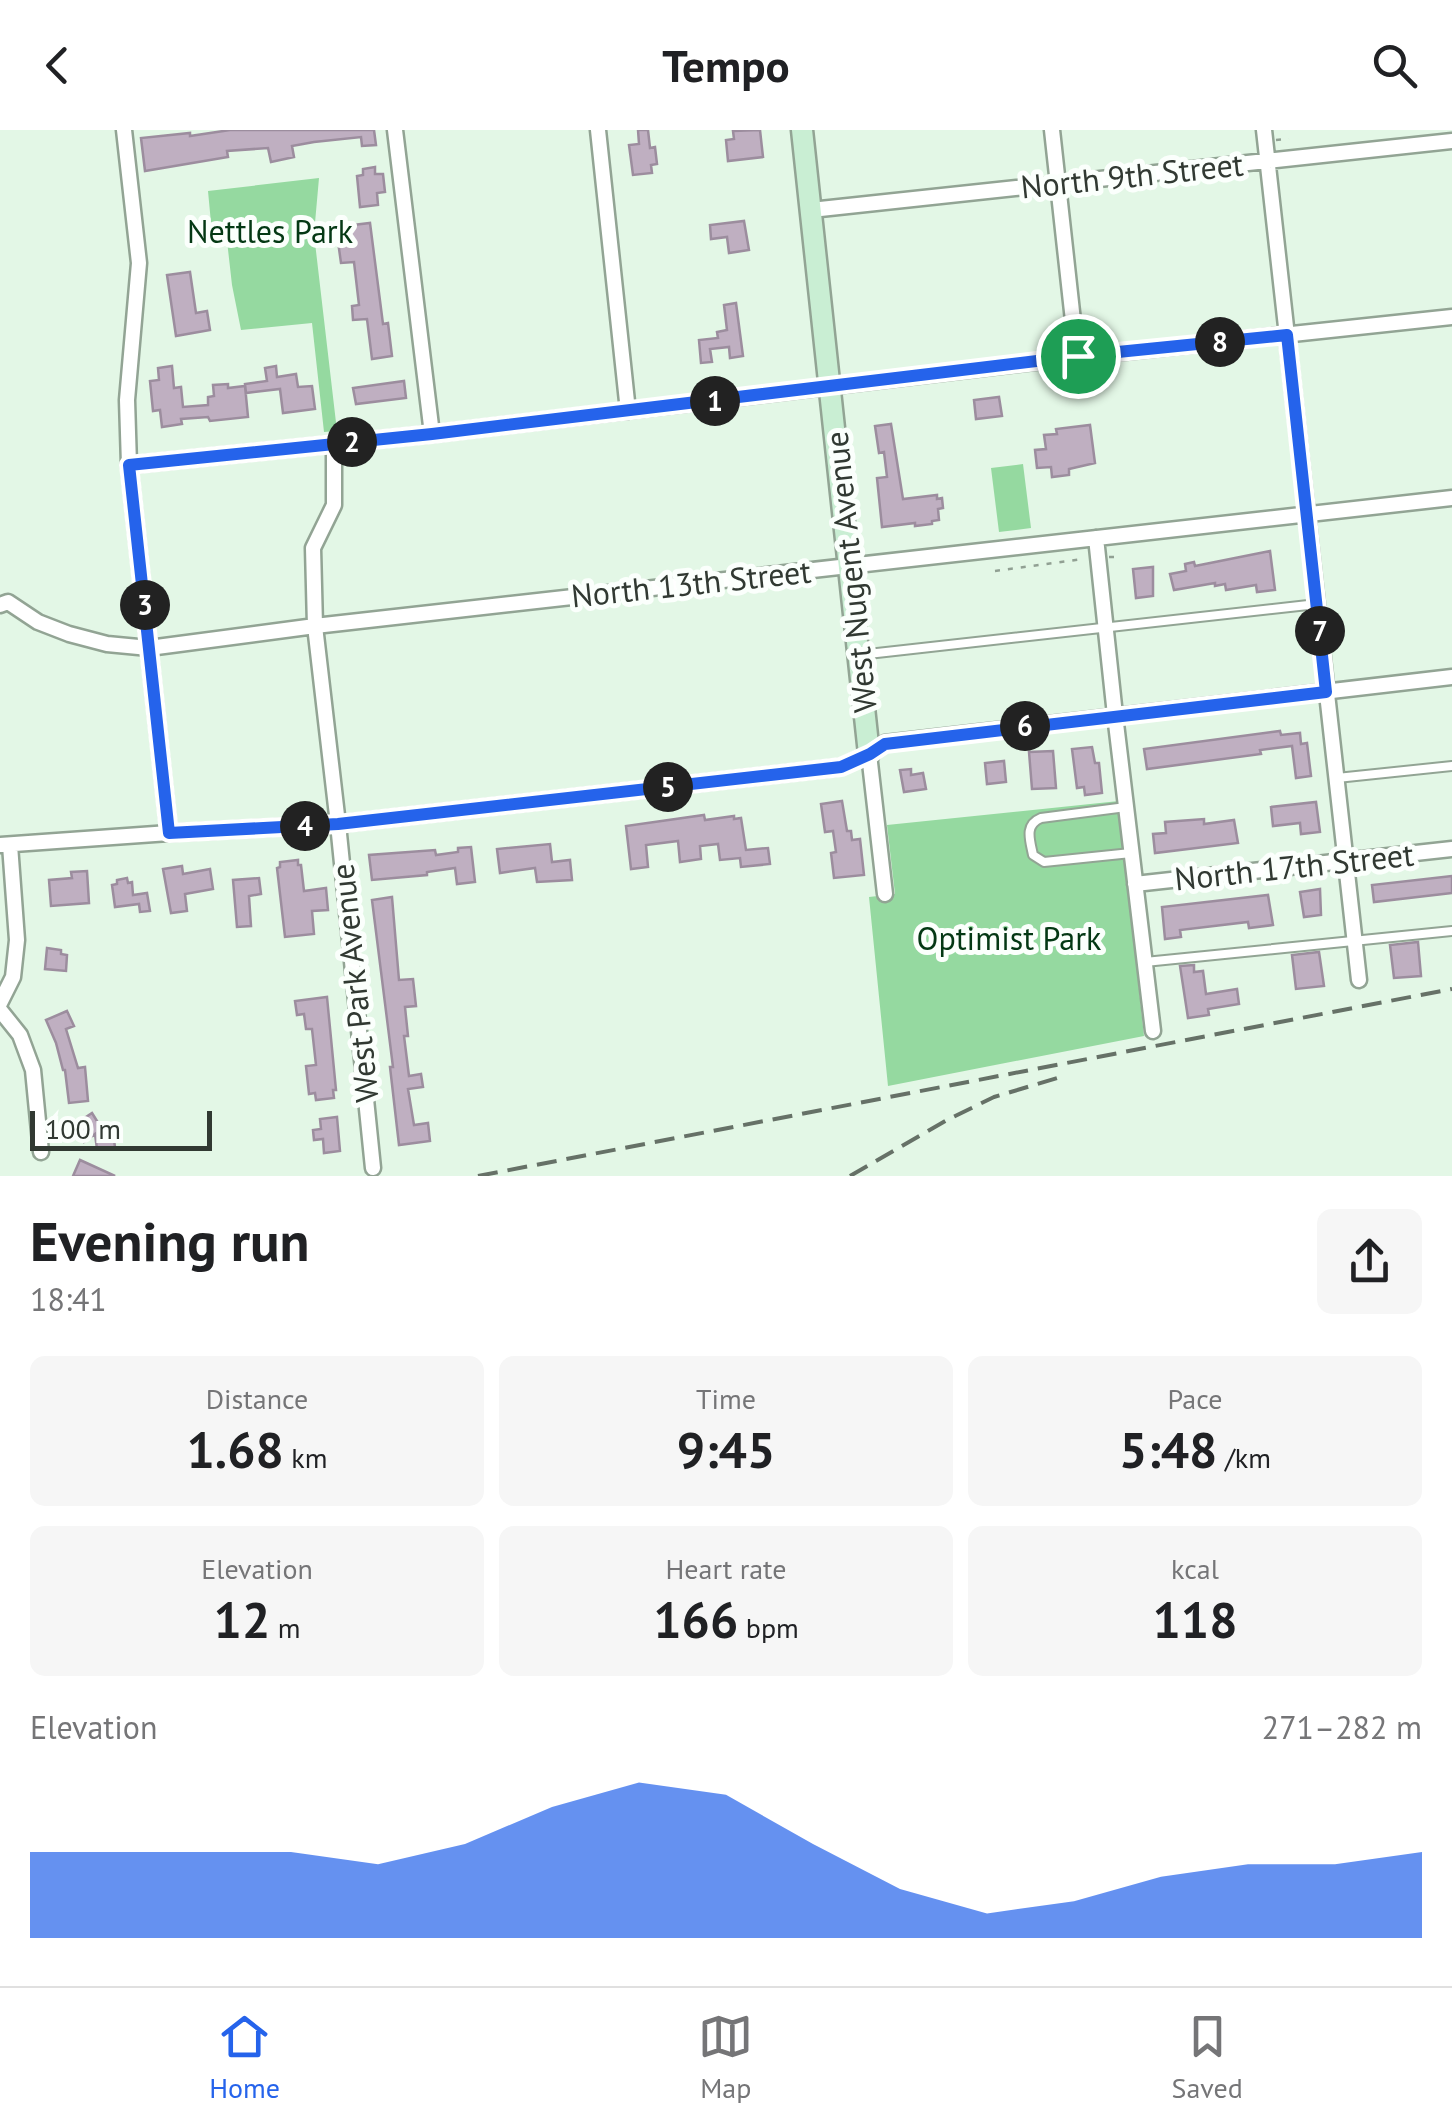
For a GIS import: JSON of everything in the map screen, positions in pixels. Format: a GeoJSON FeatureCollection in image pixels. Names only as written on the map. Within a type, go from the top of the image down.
{"type":"FeatureCollection","features":[{"type":"Feature","properties":{"kind":"street"},"geometry":{"type":"LineString","coordinates":[[124,130],[139,263],[127,400],[129,465],[169,833]]}},
{"type":"Feature","properties":{"kind":"street"},"geometry":{"type":"LineString","coordinates":[[395,130],[432,434]]}},
{"type":"Feature","properties":{"kind":"street"},"geometry":{"type":"LineString","coordinates":[[598,130],[628,412]]}},
{"type":"Feature","properties":{"kind":"street","name":"West Nugent Avenue"},"geometry":{"type":"LineString","coordinates":[[802,130],[885,894]]}},
{"type":"Feature","properties":{"kind":"street"},"geometry":{"type":"LineString","coordinates":[[1052,130],[1078,356]]}},
{"type":"Feature","properties":{"kind":"street"},"geometry":{"type":"LineString","coordinates":[[1270,135],[1268,160],[1359,980]]}},
{"type":"Feature","properties":{"kind":"street","name":"North 9th Street"},"geometry":{"type":"LineString","coordinates":[[811,210],[1452,141]]}},
{"type":"Feature","properties":{"kind":"street"},"geometry":{"type":"LineString","coordinates":[[129,465],[1452,317]]}},
{"type":"Feature","properties":{"kind":"street","name":"West Park Avenue"},"geometry":{"type":"LineString","coordinates":[[334,444],[334,505],[313,548],[314,626],[373,1168]]}},
{"type":"Feature","properties":{"kind":"street","name":"North 13th Street"},"geometry":{"type":"LineString","coordinates":[[3,599],[38,622],[68,634],[107,644],[149,648],[1452,498]]}},
{"type":"Feature","properties":{"kind":"street"},"geometry":{"type":"LineString","coordinates":[[1096,538],[1154,1031]]}},
{"type":"Feature","properties":{"kind":"street"},"geometry":{"type":"LineString","coordinates":[[41,1152],[34,1070],[20,1035],[0,1006],[13,976],[17,940],[5,845],[338,824],[841,767],[885,744],[1452,677]]}},
{"type":"Feature","properties":{"kind":"street","name":"North 17th Street"},"geometry":{"type":"LineString","coordinates":[[1135,884],[1452,849]]}},
{"type":"Feature","properties":{"kind":"lane"},"geometry":{"type":"LineString","coordinates":[[859,655],[1317,604]]}},
{"type":"Feature","properties":{"kind":"lane"},"geometry":{"type":"LineString","coordinates":[[1337,778],[1452,766]]}},
{"type":"Feature","properties":{"kind":"lane"},"geometry":{"type":"LineString","coordinates":[[1126,808],[1040,818],[1034,820],[1028,832],[1033,855],[1044,862],[1131,853]]}},
{"type":"Feature","properties":{"kind":"lane"},"geometry":{"type":"LineString","coordinates":[[1145,962],[1452,931]]}},
{"type":"Feature","properties":{"kind":"path"},"geometry":{"type":"LineString","coordinates":[[1270,135],[1289,138]]}},
{"type":"Feature","properties":{"kind":"path"},"geometry":{"type":"LineString","coordinates":[[1108,557],[1122,556]]}},
{"type":"Feature","properties":{"kind":"path"},"geometry":{"type":"LineString","coordinates":[[996,572],[1090,558]]}},
{"type":"Feature","properties":{"kind":"green space","name":"Nettles Park"},"geometry":{"type":"Polygon","coordinates":[[[319,178],[314,234],[337,431],[324,432],[312,323],[241,330],[225,223],[211,223],[208,191],[319,178]]]}},
{"type":"Feature","properties":{"kind":"green space"},"geometry":{"type":"Polygon","coordinates":[[[1023,464],[1031,528],[999,532],[991,468],[1023,464]]]}},
{"type":"Feature","properties":{"kind":"green space","name":"Optimist Park"},"geometry":{"type":"Polygon","coordinates":[[[1119,801],[1144,1036],[888,1086],[869,897],[895,894],[887,825],[1119,801]]]}},
{"type":"Feature","properties":{"kind":"building"},"geometry":{"type":"Polygon","coordinates":[[[230,130],[374,130],[376,145],[362,146],[361,137],[314,142],[292,146],[294,157],[271,162],[268,148],[227,151],[228,157],[145,171],[141,138],[230,130]]]}},
{"type":"Feature","properties":{"kind":"building"},"geometry":{"type":"Polygon","coordinates":[[[638,130],[648,130],[657,164],[651,165],[652,173],[633,175],[629,145],[639,144],[638,130]]]}},
{"type":"Feature","properties":{"kind":"building"},"geometry":{"type":"Polygon","coordinates":[[[760,130],[763,157],[728,161],[726,140],[734,139],[733,131],[760,130]]]}},
{"type":"Feature","properties":{"kind":"building"},"geometry":{"type":"Polygon","coordinates":[[[375,167],[375,174],[383,174],[385,192],[377,193],[378,205],[360,207],[357,176],[363,175],[363,169],[375,167]]]}},
{"type":"Feature","properties":{"kind":"building"},"geometry":{"type":"Polygon","coordinates":[[[744,221],[749,250],[729,253],[727,237],[711,239],[710,225],[744,221]]]}},
{"type":"Feature","properties":{"kind":"building"},"geometry":{"type":"Polygon","coordinates":[[[370,223],[383,324],[388,323],[392,356],[372,359],[367,319],[353,320],[352,306],[359,305],[354,262],[341,263],[336,227],[370,223]]]}},
{"type":"Feature","properties":{"kind":"building"},"geometry":{"type":"Polygon","coordinates":[[[190,272],[196,313],[207,311],[210,330],[176,336],[167,275],[190,272]]]}},
{"type":"Feature","properties":{"kind":"building"},"geometry":{"type":"Polygon","coordinates":[[[736,303],[743,356],[730,358],[729,347],[710,349],[712,362],[701,363],[699,340],[718,338],[717,332],[727,330],[724,305],[736,303]]]}},
{"type":"Feature","properties":{"kind":"building"},"geometry":{"type":"Polygon","coordinates":[[[172,366],[174,388],[181,387],[183,407],[208,405],[208,397],[214,396],[213,385],[245,386],[248,417],[181,419],[182,424],[162,427],[160,410],[153,411],[150,381],[159,380],[158,368],[172,366]]]}},
{"type":"Feature","properties":{"kind":"building"},"geometry":{"type":"Polygon","coordinates":[[[276,366],[277,377],[296,374],[298,387],[312,386],[315,409],[283,413],[280,389],[246,393],[245,384],[267,381],[265,368],[276,366]]]}},
{"type":"Feature","properties":{"kind":"building"},"geometry":{"type":"Polygon","coordinates":[[[404,381],[406,398],[356,404],[353,388],[404,381]]]}},
{"type":"Feature","properties":{"kind":"building"},"geometry":{"type":"Polygon","coordinates":[[[999,397],[1002,416],[976,419],[974,400],[999,397]]]}},
{"type":"Feature","properties":{"kind":"building"},"geometry":{"type":"Polygon","coordinates":[[[891,424],[903,499],[937,495],[937,499],[942,498],[939,520],[932,524],[882,527],[877,478],[887,477],[875,426],[891,424]]]}},
{"type":"Feature","properties":{"kind":"building"},"geometry":{"type":"Polygon","coordinates":[[[1090,425],[1095,463],[1069,469],[1069,475],[1052,477],[1051,467],[1037,468],[1035,450],[1046,449],[1044,435],[1057,434],[1056,429],[1090,425]]]}},
{"type":"Feature","properties":{"kind":"building"},"geometry":{"type":"Polygon","coordinates":[[[1270,551],[1275,590],[1257,592],[1256,585],[1226,590],[1225,584],[1215,583],[1174,590],[1170,574],[1186,571],[1185,564],[1194,562],[1195,566],[1270,551]]]}},
{"type":"Feature","properties":{"kind":"building"},"geometry":{"type":"Polygon","coordinates":[[[1153,567],[1153,596],[1136,598],[1133,569],[1153,567]]]}},
{"type":"Feature","properties":{"kind":"building"},"geometry":{"type":"Polygon","coordinates":[[[1280,731],[1281,735],[1300,733],[1301,744],[1307,743],[1311,776],[1296,778],[1292,746],[1260,750],[1261,754],[1147,769],[1144,749],[1280,731]]]}},
{"type":"Feature","properties":{"kind":"building"},"geometry":{"type":"Polygon","coordinates":[[[1092,747],[1095,763],[1099,763],[1102,793],[1085,795],[1084,787],[1077,788],[1072,749],[1092,747]]]}},
{"type":"Feature","properties":{"kind":"building"},"geometry":{"type":"Polygon","coordinates":[[[1053,751],[1056,788],[1032,789],[1029,752],[1053,751]]]}},
{"type":"Feature","properties":{"kind":"building"},"geometry":{"type":"Polygon","coordinates":[[[1004,761],[1006,782],[987,784],[985,763],[1004,761]]]}},
{"type":"Feature","properties":{"kind":"building"},"geometry":{"type":"Polygon","coordinates":[[[911,769],[911,775],[923,773],[926,789],[904,792],[900,770],[911,769]]]}},
{"type":"Feature","properties":{"kind":"building"},"geometry":{"type":"Polygon","coordinates":[[[842,801],[847,831],[851,831],[852,840],[860,839],[864,875],[834,878],[833,831],[825,832],[821,804],[842,801]]]}},
{"type":"Feature","properties":{"kind":"building"},"geometry":{"type":"Polygon","coordinates":[[[1316,802],[1320,832],[1301,834],[1300,823],[1273,826],[1271,807],[1316,802]]]}},
{"type":"Feature","properties":{"kind":"building"},"geometry":{"type":"Polygon","coordinates":[[[704,815],[705,820],[741,818],[746,850],[768,848],[770,864],[741,867],[740,858],[720,860],[718,844],[700,846],[701,859],[680,862],[678,841],[646,845],[648,867],[631,869],[626,826],[704,815]]]}},
{"type":"Feature","properties":{"kind":"building"},"geometry":{"type":"Polygon","coordinates":[[[1204,819],[1204,824],[1234,820],[1238,843],[1155,853],[1153,834],[1166,833],[1165,822],[1204,819]]]}},
{"type":"Feature","properties":{"kind":"building"},"geometry":{"type":"Polygon","coordinates":[[[550,844],[552,862],[570,860],[572,880],[537,882],[535,868],[500,873],[497,849],[550,844]]]}},
{"type":"Feature","properties":{"kind":"building"},"geometry":{"type":"Polygon","coordinates":[[[471,847],[475,882],[457,884],[455,868],[372,880],[369,855],[435,850],[436,855],[471,847]]]}},
{"type":"Feature","properties":{"kind":"building"},"geometry":{"type":"Polygon","coordinates":[[[298,860],[304,891],[326,888],[328,910],[312,911],[314,934],[285,937],[277,868],[280,862],[298,860]]]}},
{"type":"Feature","properties":{"kind":"building"},"geometry":{"type":"Polygon","coordinates":[[[182,866],[183,874],[210,869],[213,889],[185,894],[187,911],[171,913],[163,869],[182,866]]]}},
{"type":"Feature","properties":{"kind":"building"},"geometry":{"type":"Polygon","coordinates":[[[87,871],[89,903],[51,906],[49,880],[72,878],[71,872],[87,871]]]}},
{"type":"Feature","properties":{"kind":"building"},"geometry":{"type":"Polygon","coordinates":[[[1452,876],[1452,893],[1374,902],[1372,885],[1452,876]]]}},
{"type":"Feature","properties":{"kind":"building"},"geometry":{"type":"Polygon","coordinates":[[[127,878],[128,883],[132,882],[133,895],[147,893],[150,911],[140,912],[139,904],[115,907],[112,885],[127,878]]]}},
{"type":"Feature","properties":{"kind":"building"},"geometry":{"type":"Polygon","coordinates":[[[259,878],[261,894],[249,896],[251,926],[237,927],[233,880],[259,878]]]}},
{"type":"Feature","properties":{"kind":"building"},"geometry":{"type":"Polygon","coordinates":[[[1320,889],[1321,915],[1304,917],[1300,892],[1320,889]]]}},
{"type":"Feature","properties":{"kind":"building"},"geometry":{"type":"Polygon","coordinates":[[[1268,895],[1273,925],[1249,928],[1248,922],[1180,930],[1181,937],[1165,939],[1162,907],[1268,895]]]}},
{"type":"Feature","properties":{"kind":"building"},"geometry":{"type":"Polygon","coordinates":[[[392,897],[399,980],[413,979],[416,1006],[405,1007],[409,1076],[421,1074],[423,1087],[408,1089],[414,1125],[428,1123],[430,1141],[399,1145],[372,900],[392,897]]]}},
{"type":"Feature","properties":{"kind":"building"},"geometry":{"type":"Polygon","coordinates":[[[1418,942],[1421,976],[1394,978],[1390,945],[1418,942]]]}},
{"type":"Feature","properties":{"kind":"building"},"geometry":{"type":"Polygon","coordinates":[[[47,948],[67,955],[66,971],[45,969],[47,948]]]}},
{"type":"Feature","properties":{"kind":"building"},"geometry":{"type":"Polygon","coordinates":[[[1319,952],[1324,986],[1296,989],[1292,955],[1319,952]]]}},
{"type":"Feature","properties":{"kind":"building"},"geometry":{"type":"Polygon","coordinates":[[[1194,965],[1194,972],[1203,971],[1206,994],[1237,989],[1239,1004],[1208,1009],[1209,1015],[1188,1018],[1180,966],[1194,965]]]}},
{"type":"Feature","properties":{"kind":"building"},"geometry":{"type":"Polygon","coordinates":[[[327,997],[336,1090],[334,1098],[316,1100],[315,1093],[309,1094],[306,1066],[316,1065],[312,1029],[306,1029],[304,1014],[297,1015],[295,1001],[327,997]]]}},
{"type":"Feature","properties":{"kind":"building"},"geometry":{"type":"Polygon","coordinates":[[[67,1011],[74,1026],[66,1029],[78,1068],[85,1067],[88,1101],[69,1103],[65,1070],[46,1020],[67,1011]]]}},
{"type":"Feature","properties":{"kind":"building"},"geometry":{"type":"Polygon","coordinates":[[[92,1113],[105,1134],[113,1133],[115,1147],[97,1149],[95,1134],[84,1142],[74,1125],[92,1113]]]}},
{"type":"Feature","properties":{"kind":"building"},"geometry":{"type":"Polygon","coordinates":[[[337,1117],[340,1151],[324,1153],[323,1139],[314,1140],[313,1130],[321,1129],[320,1119],[337,1117]]]}},
{"type":"Feature","properties":{"kind":"building"},"geometry":{"type":"Polygon","coordinates":[[[80,1160],[91,1165],[115,1176],[73,1176],[80,1160]]]}},
{"type":"Feature","properties":{"kind":"railway"},"geometry":{"type":"LineString","coordinates":[[478,1176],[1452,989]]}},
{"type":"Feature","properties":{"kind":"railway"},"geometry":{"type":"LineString","coordinates":[[850,1176],[994,1097],[1064,1076]]}},
{"type":"Feature","properties":{"kind":"route"},"geometry":{"type":"LineString","coordinates":[[1287,335],[1326,692],[885,744],[841,767],[338,824],[169,833],[129,465],[432,434],[1078,356],[1287,335]]}}]}
